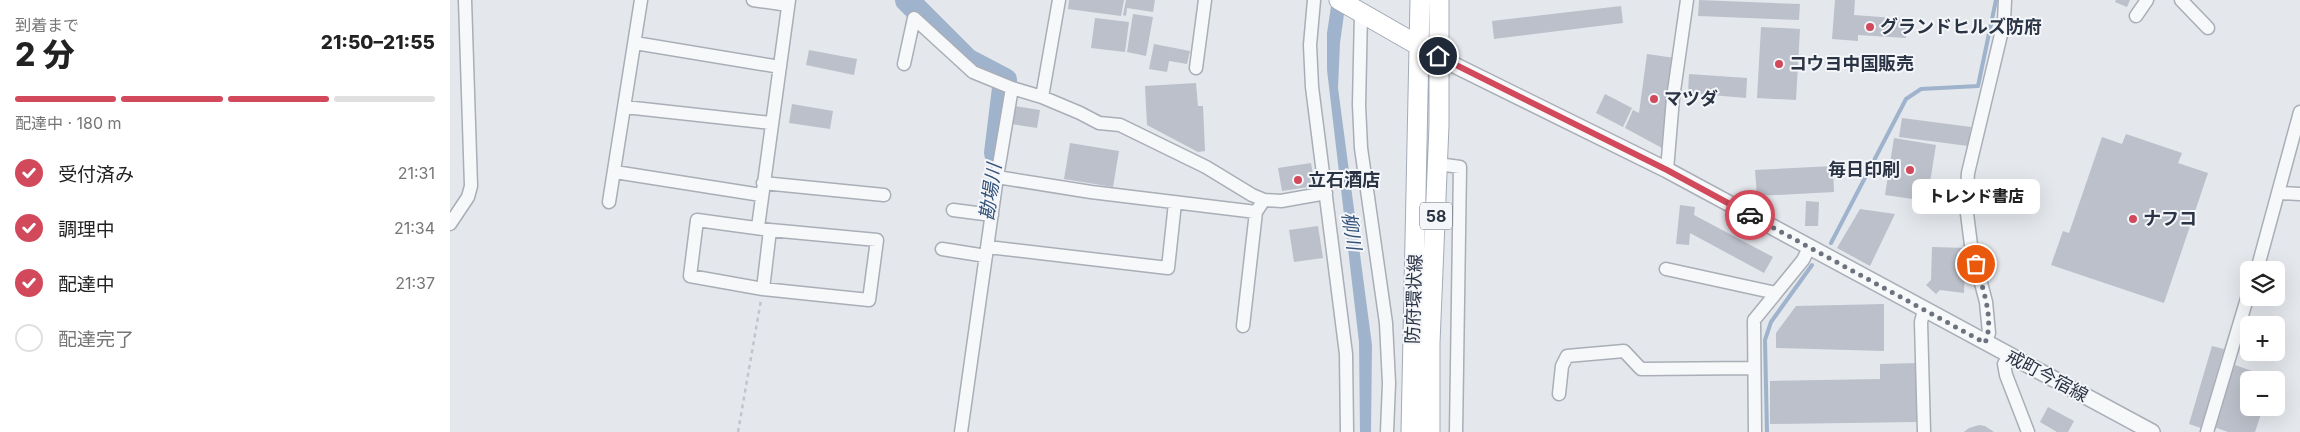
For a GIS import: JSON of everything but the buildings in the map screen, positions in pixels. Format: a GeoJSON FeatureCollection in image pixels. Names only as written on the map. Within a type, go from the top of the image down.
{"type":"FeatureCollection","features":[{"type":"Feature","properties":{"kind":"main road","name":"防府環状線"},"geometry":{"type":"LineString","coordinates":[[1411,432],[1420,0]]}},
{"type":"Feature","properties":{"kind":"main road","name":"防府環状線"},"geometry":{"type":"LineString","coordinates":[[1430,432],[1430,343],[1438,164],[1439,0]]}},
{"type":"Feature","properties":{"kind":"main road"},"geometry":{"type":"LineString","coordinates":[[1351,6],[1438,56]]}},
{"type":"Feature","properties":{"kind":"street"},"geometry":{"type":"LineString","coordinates":[[450,224],[468,197],[471,186],[465,0]]}},
{"type":"Feature","properties":{"kind":"street"},"geometry":{"type":"LineString","coordinates":[[609,202],[641,0]]}},
{"type":"Feature","properties":{"kind":"street"},"geometry":{"type":"LineString","coordinates":[[753,0],[789,2],[762,189],[764,228],[763,288]]}},
{"type":"Feature","properties":{"kind":"street"},"geometry":{"type":"LineString","coordinates":[[1042,97],[1059,0]]}},
{"type":"Feature","properties":{"kind":"street"},"geometry":{"type":"LineString","coordinates":[[1196,68],[1205,0]]}},
{"type":"Feature","properties":{"kind":"street"},"geometry":{"type":"LineString","coordinates":[[1314,0],[1310,45],[1312,88],[1346,354],[1346,432]]}},
{"type":"Feature","properties":{"kind":"street"},"geometry":{"type":"LineString","coordinates":[[1667,170],[1673,98],[1687,0]]}},
{"type":"Feature","properties":{"kind":"street"},"geometry":{"type":"LineString","coordinates":[[1985,343],[1989,333],[1986,302],[1970,245],[1966,206],[1968,181],[2004,22],[2005,0]]}},
{"type":"Feature","properties":{"kind":"street"},"geometry":{"type":"LineString","coordinates":[[2136,16],[2147,0]]}},
{"type":"Feature","properties":{"kind":"street"},"geometry":{"type":"LineString","coordinates":[[2181,0],[2208,28]]}},
{"type":"Feature","properties":{"kind":"street"},"geometry":{"type":"LineString","coordinates":[[1351,6],[1361,140],[1386,322],[1389,383],[1387,432]]}},
{"type":"Feature","properties":{"kind":"street"},"geometry":{"type":"LineString","coordinates":[[904,64],[914,18],[973,72],[1012,88],[1042,97],[1080,113],[1099,124],[1120,125],[1206,166],[1252,195],[1264,200],[1281,201],[1326,193]]}},
{"type":"Feature","properties":{"kind":"street"},"geometry":{"type":"LineString","coordinates":[[635,43],[780,67]]}},
{"type":"Feature","properties":{"kind":"street","name":"戒町今宿線"},"geometry":{"type":"LineString","coordinates":[[1438,56],[1667,170],[2152,432]]}},
{"type":"Feature","properties":{"kind":"street"},"geometry":{"type":"LineString","coordinates":[[961,432],[997,177],[1012,88]]}},
{"type":"Feature","properties":{"kind":"street"},"geometry":{"type":"LineString","coordinates":[[625,106],[772,123]]}},
{"type":"Feature","properties":{"kind":"street"},"geometry":{"type":"LineString","coordinates":[[2259,261],[2300,112]]}},
{"type":"Feature","properties":{"kind":"street"},"geometry":{"type":"LineString","coordinates":[[1438,164],[1460,167],[1456,432]]}},
{"type":"Feature","properties":{"kind":"street"},"geometry":{"type":"LineString","coordinates":[[615,172],[762,189],[884,195]]}},
{"type":"Feature","properties":{"kind":"street"},"geometry":{"type":"LineString","coordinates":[[997,177],[1175,203],[1256,212]]}},
{"type":"Feature","properties":{"kind":"street"},"geometry":{"type":"LineString","coordinates":[[2279,192],[2300,194]]}},
{"type":"Feature","properties":{"kind":"street"},"geometry":{"type":"LineString","coordinates":[[1243,326],[1256,212],[1264,200]]}},
{"type":"Feature","properties":{"kind":"street"},"geometry":{"type":"LineString","coordinates":[[942,248],[1168,268],[1175,203]]}},
{"type":"Feature","properties":{"kind":"street"},"geometry":{"type":"LineString","coordinates":[[953,210],[992,215]]}},
{"type":"Feature","properties":{"kind":"street"},"geometry":{"type":"LineString","coordinates":[[697,220],[764,228],[877,240],[870,300],[763,288],[690,276],[697,220]]}},
{"type":"Feature","properties":{"kind":"street"},"geometry":{"type":"LineString","coordinates":[[1755,432],[1754,320],[1803,260],[1809,248]]}},
{"type":"Feature","properties":{"kind":"street"},"geometry":{"type":"LineString","coordinates":[[1666,269],[1776,293]]}},
{"type":"Feature","properties":{"kind":"street"},"geometry":{"type":"LineString","coordinates":[[2206,432],[2245,306]]}},
{"type":"Feature","properties":{"kind":"street"},"geometry":{"type":"LineString","coordinates":[[1924,310],[1921,322],[1924,432]]}},
{"type":"Feature","properties":{"kind":"street"},"geometry":{"type":"LineString","coordinates":[[1559,394],[1562,366],[1567,356],[1624,351],[1641,370],[1754,368]]}},
{"type":"Feature","properties":{"kind":"street"},"geometry":{"type":"LineString","coordinates":[[2009,356],[2004,364],[2006,375],[2028,432]]}},
{"type":"Feature","properties":{"kind":"path"},"geometry":{"type":"LineString","coordinates":[[738,432],[763,288]]}},
{"type":"Feature","properties":{"kind":"water","name":"柳川"},"geometry":{"type":"Polygon","coordinates":[[[1332,0],[1346,0],[1340,43],[1338,88],[1372,345],[1371,432],[1360,432],[1359,342],[1327,70],[1327,33],[1332,0]]]}},
{"type":"Feature","properties":{"kind":"waterway","name":"勘場川"},"geometry":{"type":"LineString","coordinates":[[907,0],[967,60],[1005,80],[996,153]]}},
{"type":"Feature","properties":{"kind":"waterway"},"geometry":{"type":"LineString","coordinates":[[1831,243],[1906,99],[1921,89],[1978,86],[1996,0]]}},
{"type":"Feature","properties":{"kind":"waterway"},"geometry":{"type":"LineString","coordinates":[[1767,432],[1765,340],[1771,322],[1812,265]]}},
{"type":"Feature","properties":{"kind":"way so far"},"geometry":{"type":"LineString","coordinates":[[1750,215],[1985,343],[1989,333],[1986,302],[1976,264]]}},
{"type":"Feature","properties":{"kind":"place","name":"グランドヒルズ防府"},"geometry":{"type":"Point","coordinates":[1870,27]}},
{"type":"Feature","properties":{"kind":"place","name":"コウヨ中国販売"},"geometry":{"type":"Point","coordinates":[1779,64]}},
{"type":"Feature","properties":{"kind":"place","name":"マツダ"},"geometry":{"type":"Point","coordinates":[1654,99]}},
{"type":"Feature","properties":{"kind":"place","name":"毎日印刷"},"geometry":{"type":"Point","coordinates":[1910,170]}},
{"type":"Feature","properties":{"kind":"place","name":"立石酒店"},"geometry":{"type":"Point","coordinates":[1298,180]}},
{"type":"Feature","properties":{"kind":"place","name":"ナフコ"},"geometry":{"type":"Point","coordinates":[2133,219]}},
{"type":"Feature","properties":{"kind":"place","name":"トレンド書店"},"geometry":{"type":"Point","coordinates":[1976,264]}},
{"type":"Feature","properties":{"kind":"route"},"geometry":{"type":"LineString","coordinates":[[1438,56],[1667,170],[1750,215]]}}]}
